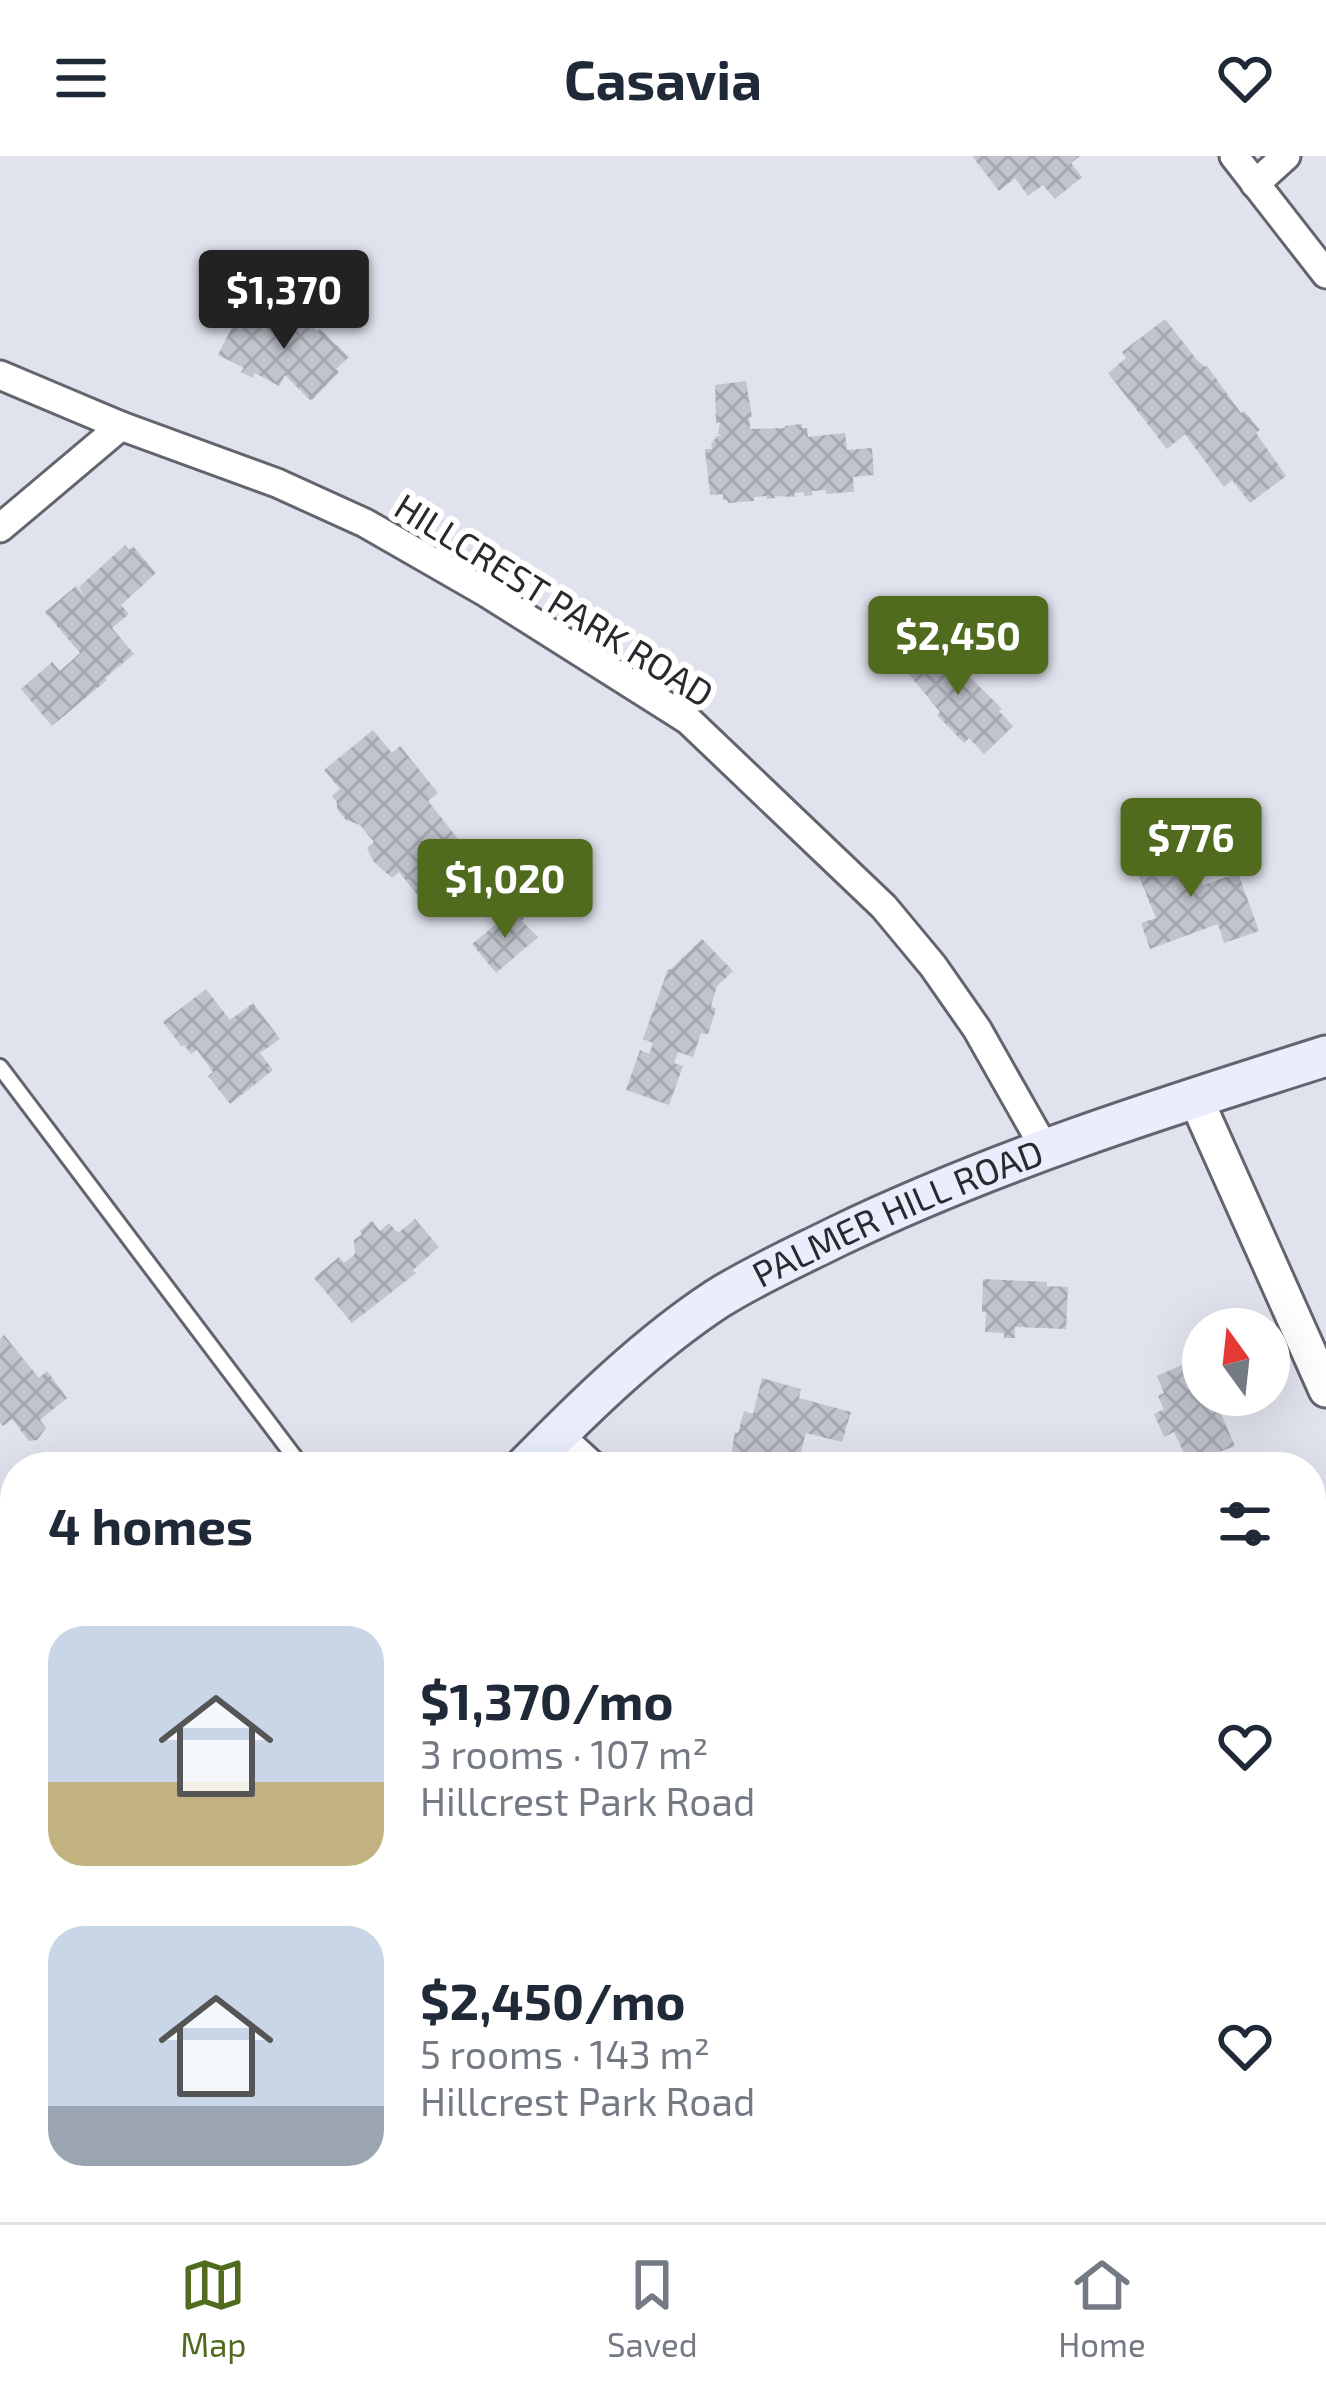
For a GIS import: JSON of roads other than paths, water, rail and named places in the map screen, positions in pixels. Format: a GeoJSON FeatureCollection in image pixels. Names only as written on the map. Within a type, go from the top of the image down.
{"type":"FeatureCollection","features":[{"type":"Feature","properties":{"kind":"main road","name":"PALMER HILL ROAD"},"geometry":{"type":"LineString","coordinates":[[539,1452],[662,1341],[717,1299],[784,1262],[892,1210],[1045,1149],[1326,1056]]}},
{"type":"Feature","properties":{"kind":"street"},"geometry":{"type":"LineString","coordinates":[[1234,156],[1326,274]]}},
{"type":"Feature","properties":{"kind":"street"},"geometry":{"type":"LineString","coordinates":[[1255,184],[1286,156]]}},
{"type":"Feature","properties":{"kind":"street","name":"HILLCREST PARK ROAD"},"geometry":{"type":"LineString","coordinates":[[0,375],[278,483],[365,523],[487,593],[688,720],[841,864],[933,966],[977,1029],[1045,1149]]}},
{"type":"Feature","properties":{"kind":"street"},"geometry":{"type":"LineString","coordinates":[[0,529],[122,426]]}},
{"type":"Feature","properties":{"kind":"street"},"geometry":{"type":"LineString","coordinates":[[1195,1097],[1326,1390]]}},
{"type":"Feature","properties":{"kind":"street"},"geometry":{"type":"LineString","coordinates":[[558,1434],[578,1452]]}},
{"type":"Feature","properties":{"kind":"lane"},"geometry":{"type":"LineString","coordinates":[[0,1067],[291,1452]]}}]}
